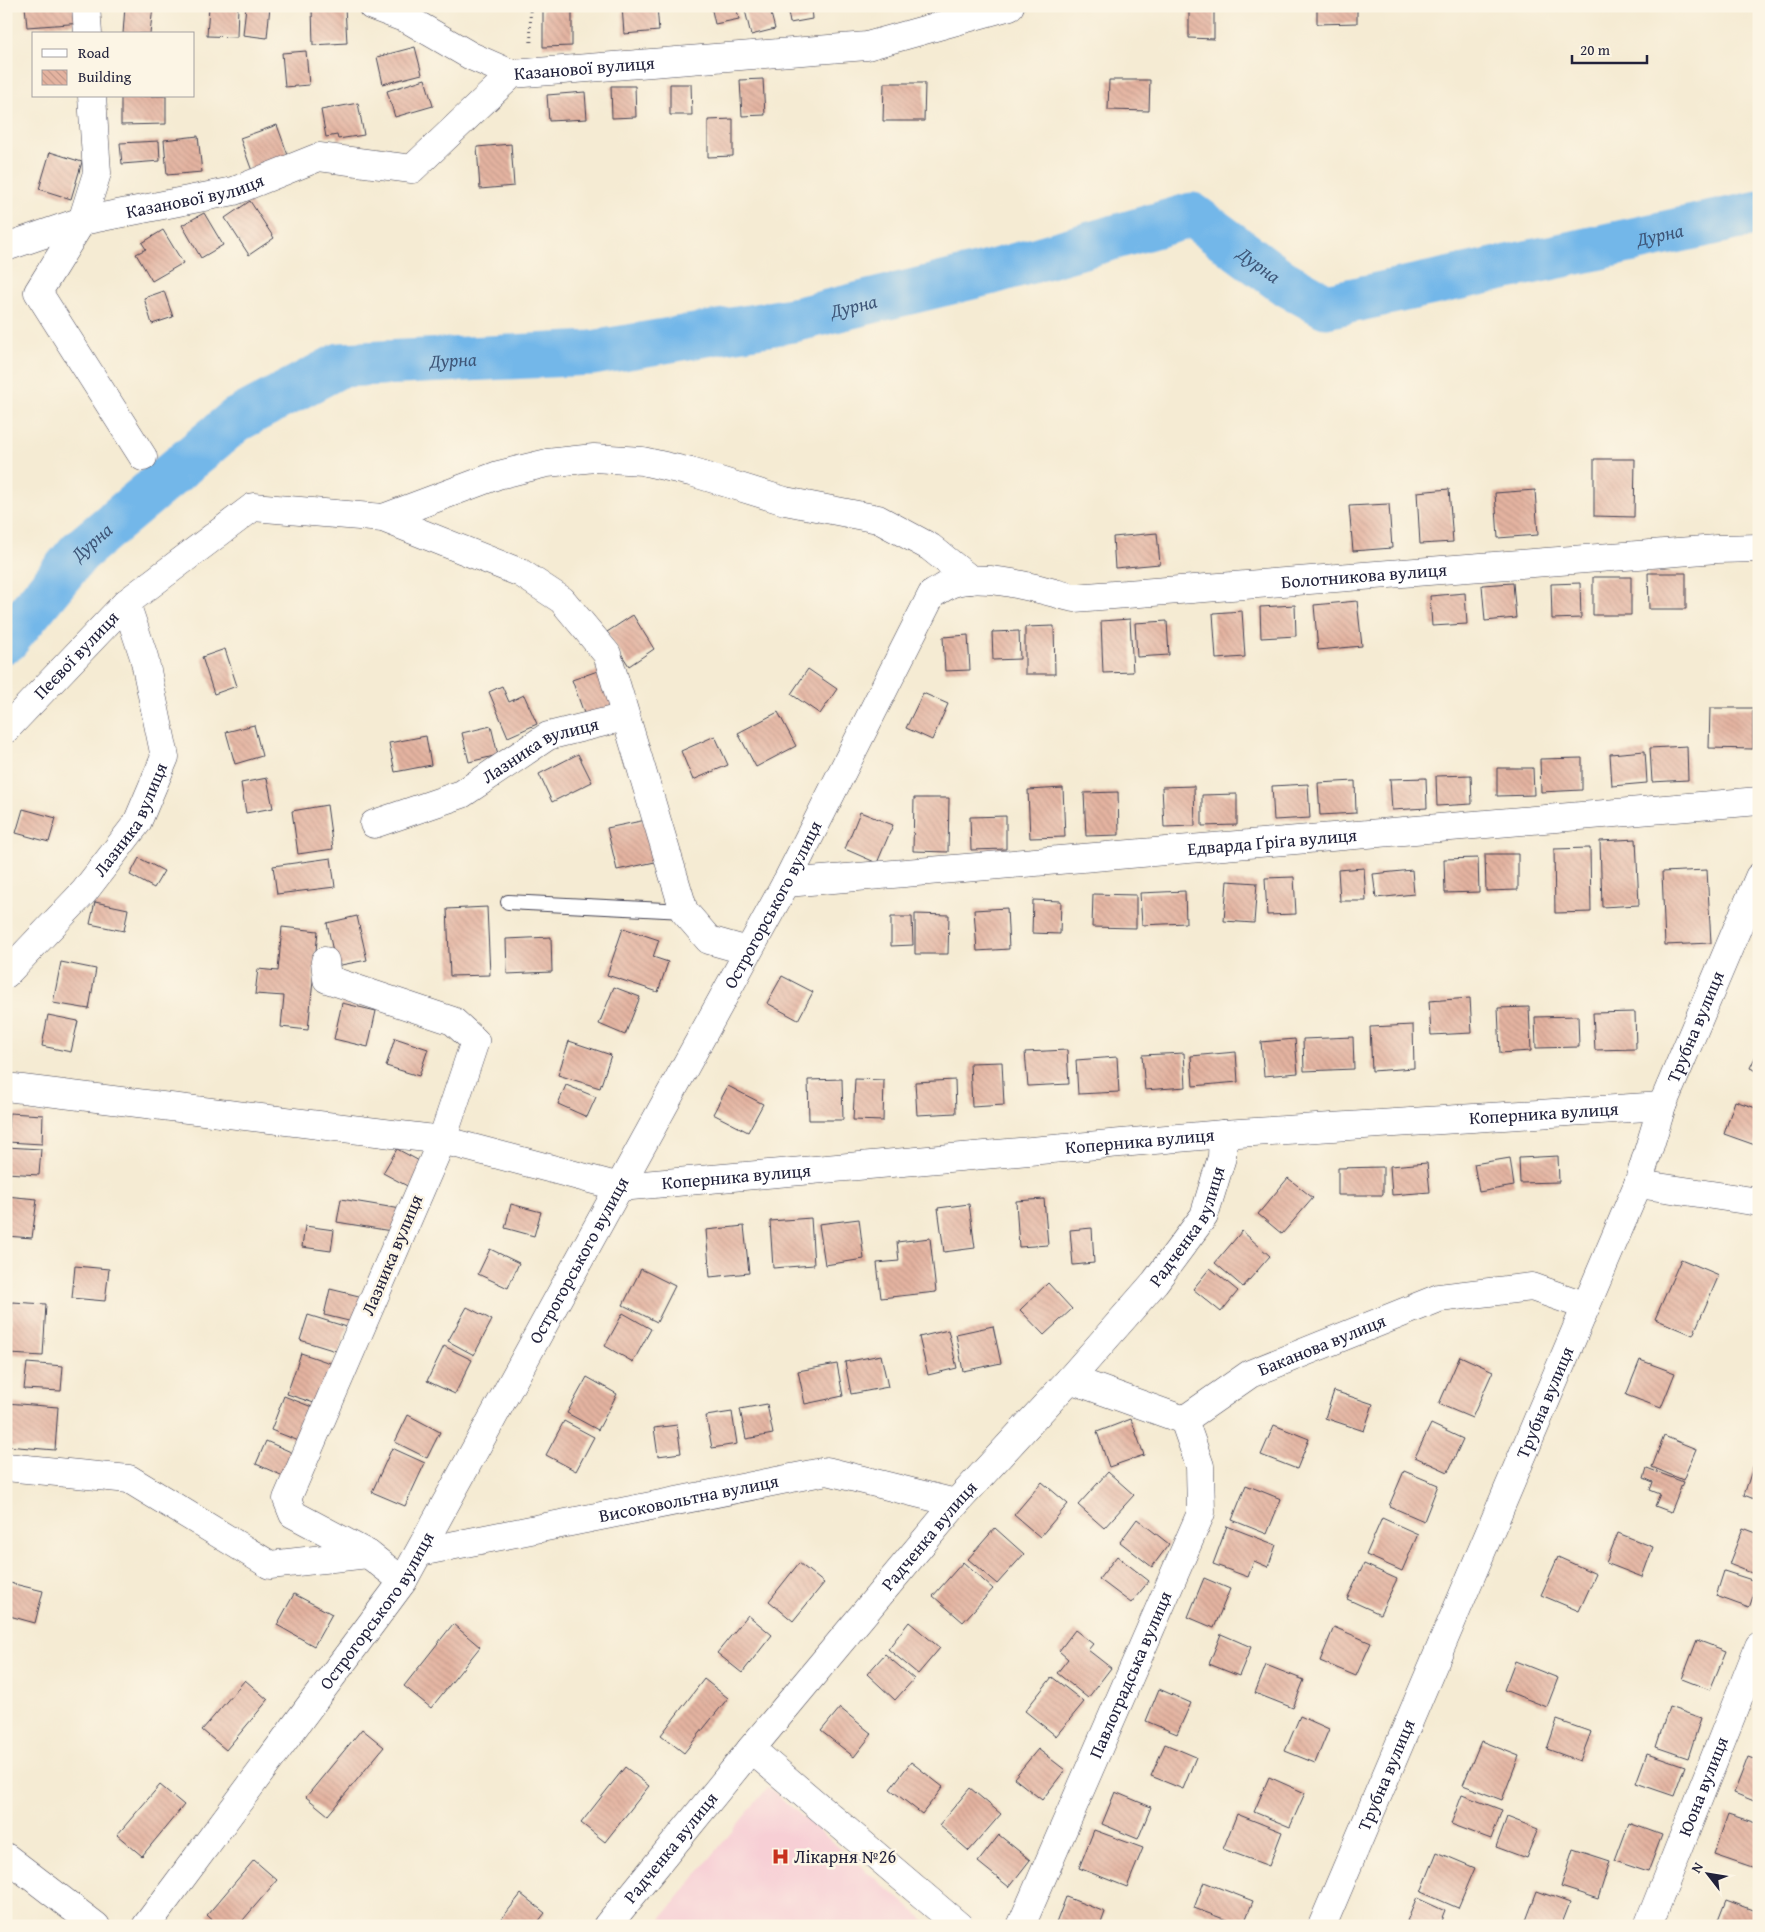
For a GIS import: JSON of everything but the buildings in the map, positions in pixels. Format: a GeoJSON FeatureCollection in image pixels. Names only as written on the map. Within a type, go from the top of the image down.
{"type":"FeatureCollection","features":[{"type":"Feature","properties":{"kind":"street"},"geometry":{"type":"LineString","coordinates":[[86,6],[88,32]]}},
{"type":"Feature","properties":{"kind":"street"},"geometry":{"type":"LineString","coordinates":[[372,6],[409,20],[471,56],[522,73]]}},
{"type":"Feature","properties":{"kind":"street","name":"Казанової вулиця"},"geometry":{"type":"LineString","coordinates":[[6,247],[82,221],[234,191],[319,158],[412,169],[522,73],[867,46],[1010,6]]}},
{"type":"Feature","properties":{"kind":"street"},"geometry":{"type":"LineString","coordinates":[[92,98],[97,173],[82,221],[38,292],[144,457]]}},
{"type":"Feature","properties":{"kind":"street"},"geometry":{"type":"LineString","coordinates":[[383,518],[498,475],[547,463],[594,458],[642,461],[690,472],[785,501],[878,519],[930,548],[971,580]]}},
{"type":"Feature","properties":{"kind":"street","name":"Пеєвої вулиця"},"geometry":{"type":"LineString","coordinates":[[6,729],[126,604],[253,507],[383,518]]}},
{"type":"Feature","properties":{"kind":"street"},"geometry":{"type":"LineString","coordinates":[[383,518],[521,573],[562,600],[607,654],[684,911],[709,940],[748,951]]}},
{"type":"Feature","properties":{"kind":"street","name":"Болотникова вулиця"},"geometry":{"type":"LineString","coordinates":[[971,580],[1014,583],[1074,598],[1718,549],[1759,548]]}},
{"type":"Feature","properties":{"kind":"street","name":"Острогорського вулиця"},"geometry":{"type":"LineString","coordinates":[[146,1926],[403,1581],[786,883],[932,594],[952,583],[971,580]]}},
{"type":"Feature","properties":{"kind":"street","name":"Лазника вулиця"},"geometry":{"type":"LineString","coordinates":[[6,974],[84,892],[137,823],[165,757],[144,657],[126,604]]}},
{"type":"Feature","properties":{"kind":"street","name":"Лазника вулиця"},"geometry":{"type":"LineString","coordinates":[[374,824],[462,794],[548,736],[625,717]]}},
{"type":"Feature","properties":{"kind":"street","name":"Едварда Ґріґа вулиця"},"geometry":{"type":"LineString","coordinates":[[786,883],[1759,801]]}},
{"type":"Feature","properties":{"kind":"street","name":"Трубна вулиця"},"geometry":{"type":"LineString","coordinates":[[1322,1926],[1638,1184],[1662,1106],[1759,877]]}},
{"type":"Feature","properties":{"kind":"street","name":"Лазника вулиця"},"geometry":{"type":"LineString","coordinates":[[325,961],[326,979],[453,1021],[475,1041],[442,1140],[287,1499],[293,1514],[368,1554],[403,1581]]}},
{"type":"Feature","properties":{"kind":"street","name":"Коперника вулиця"},"geometry":{"type":"LineString","coordinates":[[6,1087],[442,1140],[620,1187],[1223,1134],[1662,1106]]}},
{"type":"Feature","properties":{"kind":"street","name":"Радченка вулиця"},"geometry":{"type":"LineString","coordinates":[[607,1926],[751,1749],[956,1503],[1070,1379],[1155,1282],[1204,1216],[1222,1157],[1223,1134]]}},
{"type":"Feature","properties":{"kind":"street"},"geometry":{"type":"LineString","coordinates":[[1638,1184],[1759,1202]]}},
{"type":"Feature","properties":{"kind":"street","name":"Баканова вулиця"},"geometry":{"type":"LineString","coordinates":[[1184,1420],[1250,1374],[1439,1298],[1532,1287],[1586,1306]]}},
{"type":"Feature","properties":{"kind":"street"},"geometry":{"type":"LineString","coordinates":[[1070,1379],[1184,1420]]}},
{"type":"Feature","properties":{"kind":"street","name":"Павлоградська вулиця"},"geometry":{"type":"LineString","coordinates":[[1021,1926],[1201,1513],[1200,1466],[1184,1420]]}},
{"type":"Feature","properties":{"kind":"street"},"geometry":{"type":"LineString","coordinates":[[6,1467],[129,1479],[270,1565],[368,1554]]}},
{"type":"Feature","properties":{"kind":"street","name":"Високовольтна вулиця"},"geometry":{"type":"LineString","coordinates":[[420,1552],[827,1471],[956,1503]]}},
{"type":"Feature","properties":{"kind":"street","name":"Юона вулиця"},"geometry":{"type":"LineString","coordinates":[[1648,1926],[1759,1646]]}},
{"type":"Feature","properties":{"kind":"street"},"geometry":{"type":"LineString","coordinates":[[751,1749],[959,1926]]}},
{"type":"Feature","properties":{"kind":"street"},"geometry":{"type":"LineString","coordinates":[[6,1857],[96,1926]]}},
{"type":"Feature","properties":{"kind":"lane"},"geometry":{"type":"LineString","coordinates":[[508,902],[684,911]]}},
{"type":"Feature","properties":{"kind":"path"},"geometry":{"type":"LineString","coordinates":[[522,73],[530,6]]}},
{"type":"Feature","properties":{"kind":"shaded area","name":"Лікарня №26"},"geometry":{"type":"Polygon","coordinates":[[[768,1787],[931,1926],[655,1926],[768,1787]]]}},
{"type":"Feature","properties":{"kind":"waterway","name":"Дурна"},"geometry":{"type":"LineString","coordinates":[[6,641],[79,552],[236,420],[340,365],[592,353],[798,319],[989,273],[1192,215],[1283,282],[1326,306],[1759,213]]}},
{"type":"Feature","properties":{"kind":"place","name":"Лікарня №26"},"geometry":{"type":"Point","coordinates":[780,1857]}}]}
